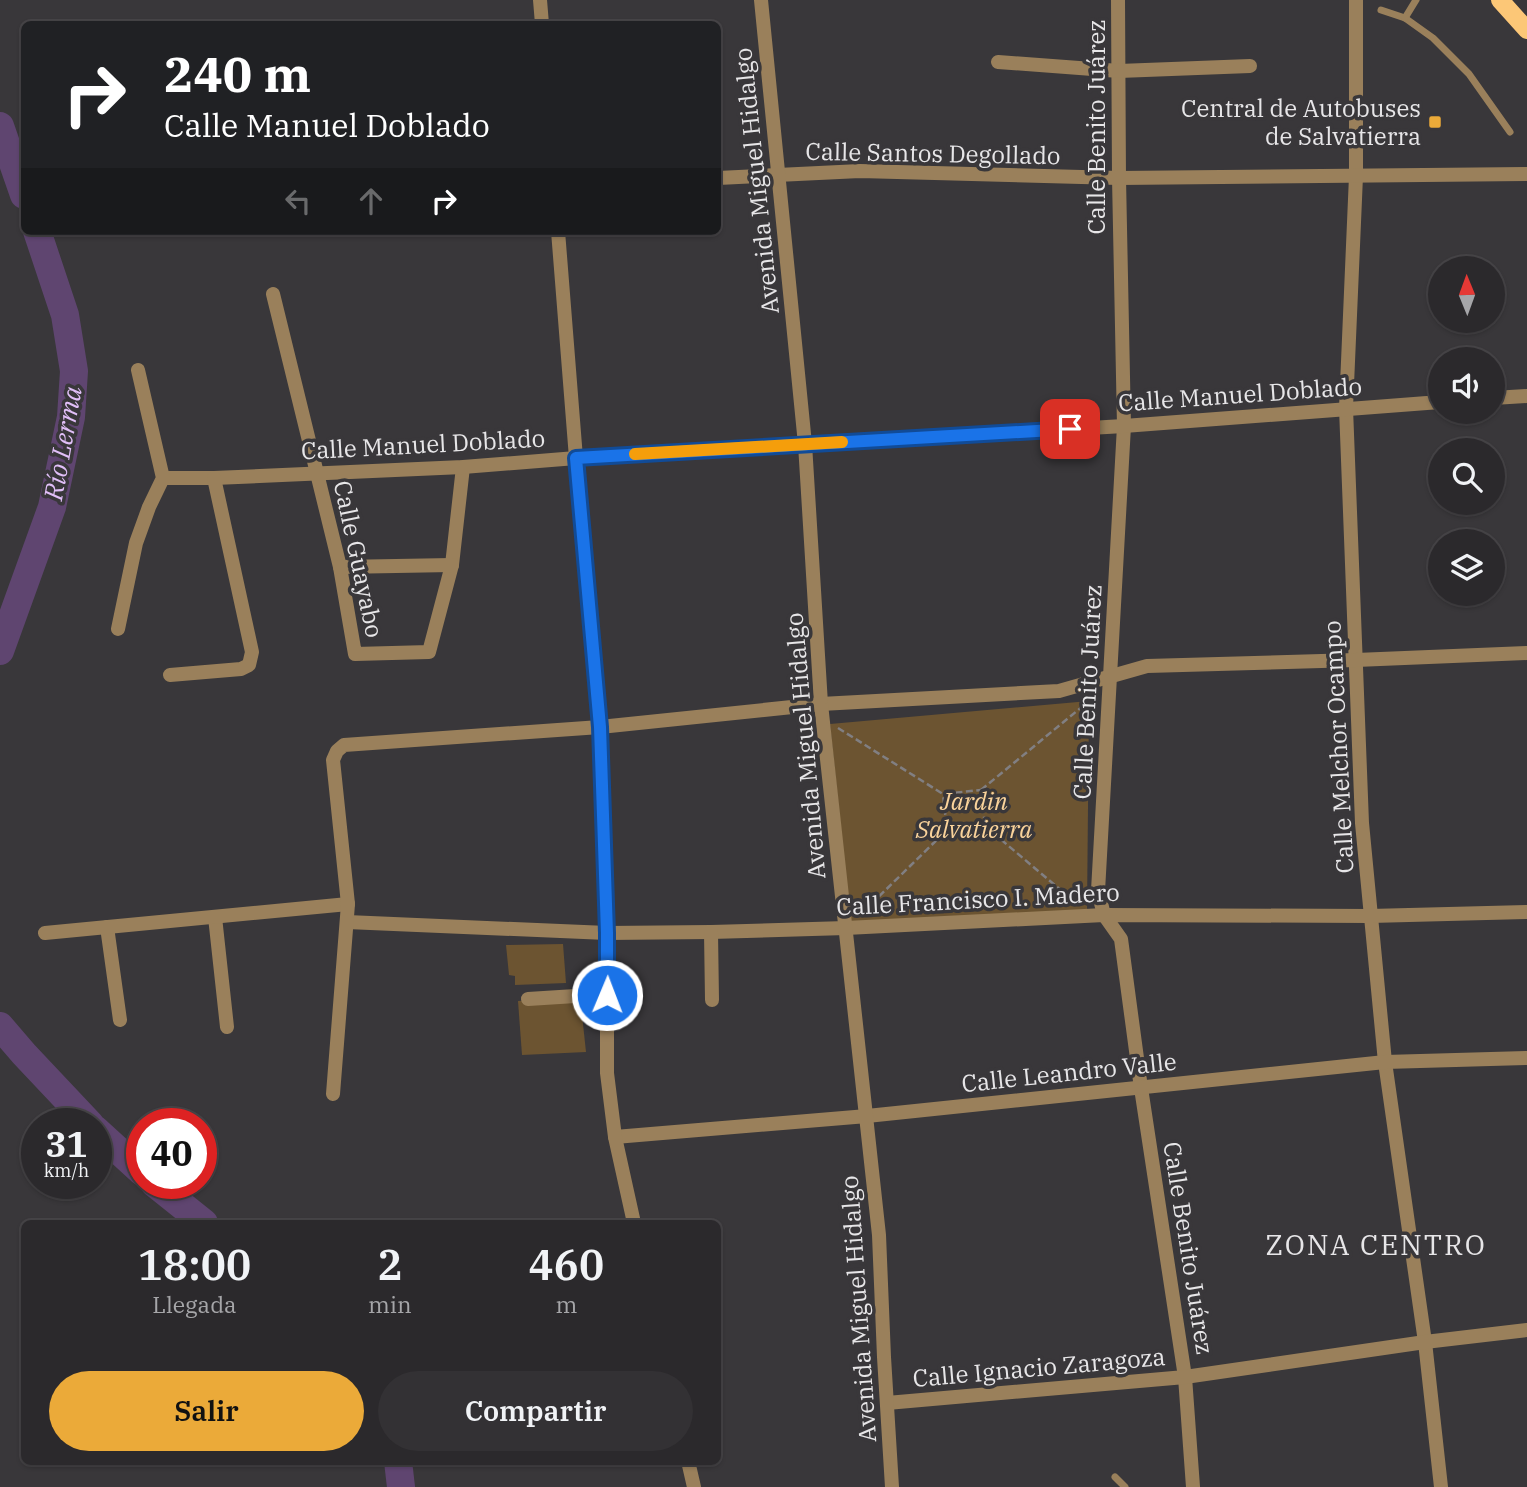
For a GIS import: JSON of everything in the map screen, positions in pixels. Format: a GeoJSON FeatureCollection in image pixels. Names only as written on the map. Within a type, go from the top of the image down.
{"type":"FeatureCollection","features":[{"type":"Feature","properties":{"kind":"main road"},"geometry":{"type":"LineString","coordinates":[[1500,0],[1527,30]]}},
{"type":"Feature","properties":{"kind":"street"},"geometry":{"type":"LineString","coordinates":[[540,0],[541,21]]}},
{"type":"Feature","properties":{"kind":"street","name":"Avenida Miguel Hidalgo"},"geometry":{"type":"LineString","coordinates":[[761,0],[805,444],[821,704],[879,1235],[892,1487]]}},
{"type":"Feature","properties":{"kind":"street","name":"Calle Benito Juárez"},"geometry":{"type":"LineString","coordinates":[[1118,0],[1124,426],[1098,891],[1104,915],[1121,939],[1185,1377],[1193,1487]]}},
{"type":"Feature","properties":{"kind":"street","name":"Calle Melchor Ocampo"},"geometry":{"type":"LineString","coordinates":[[1356,0],[1356,176],[1346,408],[1362,823],[1385,1062],[1425,1342],[1441,1487]]}},
{"type":"Feature","properties":{"kind":"street"},"geometry":{"type":"LineString","coordinates":[[998,62],[1119,71],[1250,66]]}},
{"type":"Feature","properties":{"kind":"street","name":"Calle Santos Degollado"},"geometry":{"type":"LineString","coordinates":[[721,178],[860,171],[1119,178],[1527,174]]}},
{"type":"Feature","properties":{"kind":"street"},"geometry":{"type":"LineString","coordinates":[[558,235],[600,727],[607,933],[607,1073],[615,1137],[633,1220]]}},
{"type":"Feature","properties":{"kind":"street","name":"Calle Guayabo"},"geometry":{"type":"LineString","coordinates":[[273,294],[340,566],[355,654],[429,652],[452,565]]}},
{"type":"Feature","properties":{"kind":"street"},"geometry":{"type":"LineString","coordinates":[[118,629],[136,543],[163,478],[138,370]]}},
{"type":"Feature","properties":{"kind":"street"},"geometry":{"type":"LineString","coordinates":[[1505,397],[1527,396]]}},
{"type":"Feature","properties":{"kind":"street","name":"Calle Manuel Doblado"},"geometry":{"type":"LineString","coordinates":[[163,478],[463,467],[1124,426],[1428,403]]}},
{"type":"Feature","properties":{"kind":"street"},"geometry":{"type":"LineString","coordinates":[[340,566],[452,565],[463,467]]}},
{"type":"Feature","properties":{"kind":"street"},"geometry":{"type":"LineString","coordinates":[[170,675],[241,669],[250,664],[252,652],[214,478]]}},
{"type":"Feature","properties":{"kind":"street"},"geometry":{"type":"LineString","coordinates":[[333,1094],[348,904],[333,760],[344,745],[600,727],[821,704],[1059,691],[1147,666],[1527,653]]}},
{"type":"Feature","properties":{"kind":"street"},"geometry":{"type":"LineString","coordinates":[[45,933],[348,904]]}},
{"type":"Feature","properties":{"kind":"street","name":"Calle Francisco I. Madero"},"geometry":{"type":"LineString","coordinates":[[347,922],[607,933],[846,928],[1104,915],[1370,916],[1527,912]]}},
{"type":"Feature","properties":{"kind":"street"},"geometry":{"type":"LineString","coordinates":[[215,917],[227,1027]]}},
{"type":"Feature","properties":{"kind":"street"},"geometry":{"type":"LineString","coordinates":[[107,927],[120,1020]]}},
{"type":"Feature","properties":{"kind":"street"},"geometry":{"type":"LineString","coordinates":[[711,932],[712,1000]]}},
{"type":"Feature","properties":{"kind":"street"},"geometry":{"type":"LineString","coordinates":[[528,999],[607,995]]}},
{"type":"Feature","properties":{"kind":"street","name":"Calle Leandro Valle"},"geometry":{"type":"LineString","coordinates":[[615,1137],[867,1116],[1385,1062],[1527,1058]]}},
{"type":"Feature","properties":{"kind":"street","name":"Calle Ignacio Zaragoza"},"geometry":{"type":"LineString","coordinates":[[887,1404],[1185,1377],[1527,1330]]}},
{"type":"Feature","properties":{"kind":"street"},"geometry":{"type":"LineString","coordinates":[[689,1465],[694,1487]]}},
{"type":"Feature","properties":{"kind":"lane"},"geometry":{"type":"LineString","coordinates":[[1405,18],[1416,0]]}},
{"type":"Feature","properties":{"kind":"lane"},"geometry":{"type":"LineString","coordinates":[[1381,10],[1405,18],[1433,38],[1469,74],[1510,132]]}},
{"type":"Feature","properties":{"kind":"lane"},"geometry":{"type":"LineString","coordinates":[[1115,1477],[1125,1487]]}},
{"type":"Feature","properties":{"kind":"path"},"geometry":{"type":"LineString","coordinates":[[830,724],[943,794],[981,790],[1089,701]]}},
{"type":"Feature","properties":{"kind":"path"},"geometry":{"type":"LineString","coordinates":[[981,790],[985,825],[1077,904]]}},
{"type":"Feature","properties":{"kind":"path"},"geometry":{"type":"LineString","coordinates":[[943,794],[947,831]]}},
{"type":"Feature","properties":{"kind":"path"},"geometry":{"type":"LineString","coordinates":[[860,915],[947,831],[985,825]]}},
{"type":"Feature","properties":{"kind":"green space","name":"Jardin Salvatierra"},"geometry":{"type":"Polygon","coordinates":[[[1089,701],[1087,912],[851,924],[830,724],[1089,701]]]}},
{"type":"Feature","properties":{"kind":"green space"},"geometry":{"type":"Polygon","coordinates":[[[563,944],[566,983],[515,985],[515,976],[509,975],[506,945],[563,944]]]}},
{"type":"Feature","properties":{"kind":"green space"},"geometry":{"type":"Polygon","coordinates":[[[580,996],[586,1052],[522,1055],[518,1001],[580,996]]]}},
{"type":"Feature","properties":{"kind":"waterway","name":"Río Lerma"},"geometry":{"type":"LineString","coordinates":[[0,126],[21,186]]}},
{"type":"Feature","properties":{"kind":"waterway","name":"Río Lerma"},"geometry":{"type":"LineString","coordinates":[[0,651],[52,507],[71,417],[74,371],[65,315],[38,235]]}},
{"type":"Feature","properties":{"kind":"waterway","name":"Río Lerma"},"geometry":{"type":"LineString","coordinates":[[0,1026],[75,1108]]}},
{"type":"Feature","properties":{"kind":"waterway","name":"Río Lerma"},"geometry":{"type":"LineString","coordinates":[[112,1145],[126,1157]]}},
{"type":"Feature","properties":{"kind":"waterway","name":"Río Lerma"},"geometry":{"type":"LineString","coordinates":[[174,1199],[200,1220]]}},
{"type":"Feature","properties":{"kind":"waterway","name":"Río Lerma"},"geometry":{"type":"LineString","coordinates":[[398,1465],[401,1487]]}},
{"type":"Feature","properties":{"kind":"slow traffic"},"geometry":{"type":"LineString","coordinates":[[635,454],[842,442]]}},
{"type":"Feature","properties":{"kind":"place","name":"Central de Autobuses de Salvatierra"},"geometry":{"type":"Point","coordinates":[1435,122]}},
{"type":"Feature","properties":{"kind":"district","name":"ZONA CENTRO"},"geometry":{"type":"Point","coordinates":[1376,1244]}},
{"type":"Feature","properties":{"kind":"route"},"geometry":{"type":"LineString","coordinates":[[607,995],[600,727],[576,458],[1070,429]]}}]}
